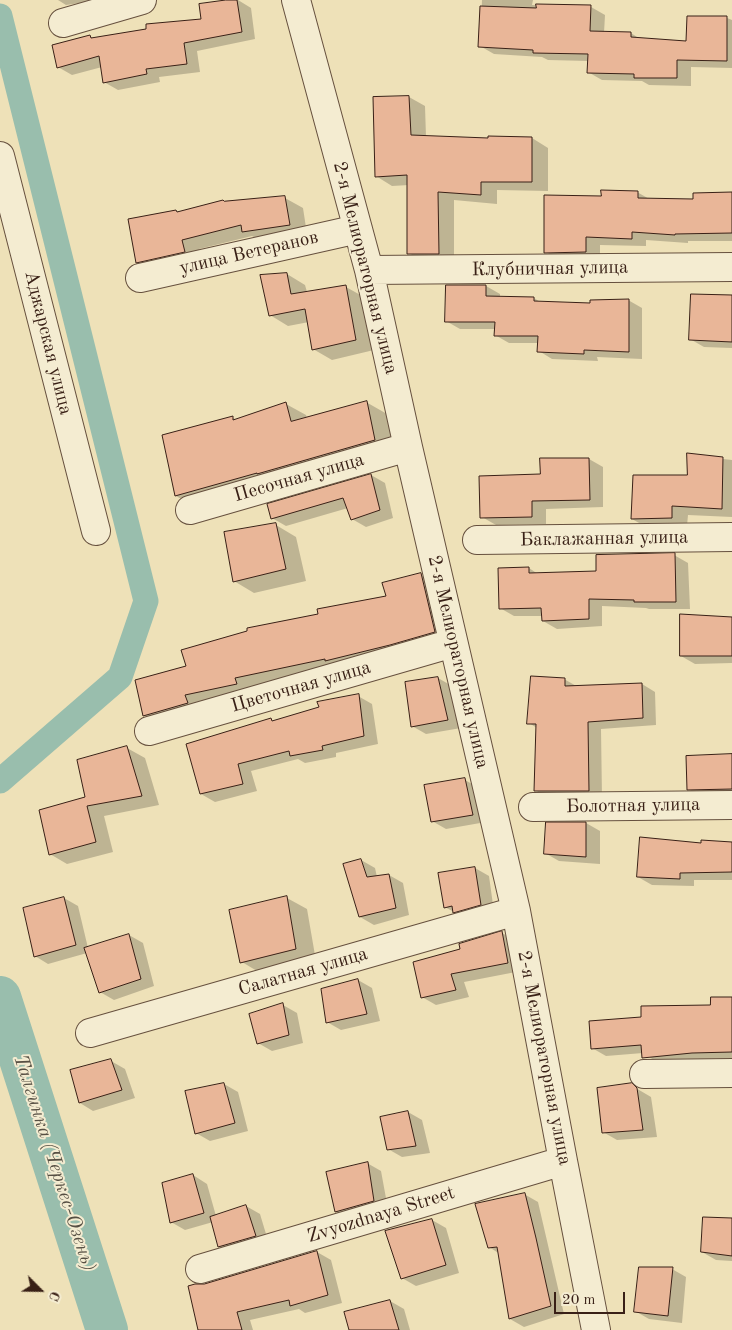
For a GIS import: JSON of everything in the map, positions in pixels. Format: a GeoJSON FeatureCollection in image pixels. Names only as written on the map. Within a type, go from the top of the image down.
{"type":"FeatureCollection","features":[{"type":"Feature","properties":{"kind":"street"},"geometry":{"type":"LineString","coordinates":[[63,23],[142,0]]}},
{"type":"Feature","properties":{"kind":"street","name":"2-я Мелиораторная улица"},"geometry":{"type":"LineString","coordinates":[[296,0],[368,270],[516,911],[596,1330]]}},
{"type":"Feature","properties":{"kind":"street","name":"Аджарская улица"},"geometry":{"type":"LineString","coordinates":[[0,156],[96,531]]}},
{"type":"Feature","properties":{"kind":"street","name":"улица Ветеранов"},"geometry":{"type":"LineString","coordinates":[[140,278],[358,229]]}},
{"type":"Feature","properties":{"kind":"street","name":"Клубничная улица"},"geometry":{"type":"LineString","coordinates":[[368,270],[732,267]]}},
{"type":"Feature","properties":{"kind":"street","name":"Песочная улица"},"geometry":{"type":"LineString","coordinates":[[190,510],[408,447]]}},
{"type":"Feature","properties":{"kind":"street","name":"Баклажанная улица"},"geometry":{"type":"LineString","coordinates":[[477,540],[732,537]]}},
{"type":"Feature","properties":{"kind":"street","name":"Цветочная улица"},"geometry":{"type":"LineString","coordinates":[[149,731],[453,643]]}},
{"type":"Feature","properties":{"kind":"street","name":"Болотная улица"},"geometry":{"type":"LineString","coordinates":[[533,807],[732,805]]}},
{"type":"Feature","properties":{"kind":"street","name":"Салатная улица"},"geometry":{"type":"LineString","coordinates":[[90,1033],[516,911]]}},
{"type":"Feature","properties":{"kind":"street"},"geometry":{"type":"LineString","coordinates":[[644,1074],[732,1073]]}},
{"type":"Feature","properties":{"kind":"street","name":"Zvyozdnaya Street"},"geometry":{"type":"LineString","coordinates":[[200,1270],[563,1161]]}},
{"type":"Feature","properties":{"kind":"building"},"geometry":{"type":"Polygon","coordinates":[[[237,0],[242,32],[184,43],[187,64],[146,69],[147,74],[103,83],[99,56],[57,68],[52,45],[90,35],[91,38],[146,29],[146,24],[201,19],[199,4],[237,0]]]}},
{"type":"Feature","properties":{"kind":"building"},"geometry":{"type":"Polygon","coordinates":[[[536,4],[591,5],[590,31],[631,32],[631,37],[686,41],[687,16],[727,16],[727,61],[677,60],[677,78],[634,78],[634,74],[587,73],[588,54],[533,53],[533,50],[478,47],[480,6],[536,8],[536,4]]]}},
{"type":"Feature","properties":{"kind":"building"},"geometry":{"type":"Polygon","coordinates":[[[409,96],[411,135],[488,138],[488,136],[532,137],[532,182],[481,182],[481,195],[438,192],[439,254],[407,254],[407,175],[375,177],[373,97],[409,96]]]}},
{"type":"Feature","properties":{"kind":"building"},"geometry":{"type":"Polygon","coordinates":[[[601,190],[638,191],[638,198],[693,199],[693,193],[732,192],[732,233],[675,235],[632,232],[632,239],[586,237],[586,252],[544,253],[544,195],[601,196],[601,190]]]}},
{"type":"Feature","properties":{"kind":"building"},"geometry":{"type":"Polygon","coordinates":[[[285,196],[290,225],[242,232],[241,225],[182,240],[185,252],[136,263],[128,219],[176,210],[177,212],[223,200],[285,196]]]}},
{"type":"Feature","properties":{"kind":"building"},"geometry":{"type":"Polygon","coordinates":[[[287,273],[291,294],[346,285],[356,340],[312,350],[305,309],[269,316],[260,275],[287,273]]]}},
{"type":"Feature","properties":{"kind":"building"},"geometry":{"type":"Polygon","coordinates":[[[446,285],[486,285],[486,296],[534,297],[534,301],[590,303],[590,300],[629,299],[629,352],[584,350],[584,354],[537,352],[538,336],[494,336],[495,322],[445,322],[446,285]]]}},
{"type":"Feature","properties":{"kind":"building"},"geometry":{"type":"Polygon","coordinates":[[[691,294],[732,295],[732,342],[689,340],[691,294]]]}},
{"type":"Feature","properties":{"kind":"building"},"geometry":{"type":"Polygon","coordinates":[[[367,401],[375,440],[175,496],[162,435],[233,416],[233,420],[286,402],[291,421],[367,401]]]}},
{"type":"Feature","properties":{"kind":"building"},"geometry":{"type":"Polygon","coordinates":[[[687,453],[723,457],[722,509],[672,506],[672,518],[631,519],[633,475],[687,475],[687,453]]]}},
{"type":"Feature","properties":{"kind":"building"},"geometry":{"type":"Polygon","coordinates":[[[540,458],[589,458],[590,500],[532,501],[532,517],[480,518],[479,476],[540,474],[540,458]]]}},
{"type":"Feature","properties":{"kind":"building"},"geometry":{"type":"Polygon","coordinates":[[[371,474],[380,510],[351,520],[343,498],[271,519],[267,504],[371,474]]]}},
{"type":"Feature","properties":{"kind":"building"},"geometry":{"type":"Polygon","coordinates":[[[276,523],[286,569],[233,582],[224,532],[276,523]]]}},
{"type":"Feature","properties":{"kind":"building"},"geometry":{"type":"Polygon","coordinates":[[[675,553],[676,602],[589,599],[589,619],[542,621],[541,608],[499,609],[498,568],[529,567],[529,573],[596,571],[596,555],[675,553]]]}},
{"type":"Feature","properties":{"kind":"building"},"geometry":{"type":"Polygon","coordinates":[[[421,573],[435,632],[325,661],[325,659],[235,678],[237,684],[185,695],[188,703],[143,716],[135,680],[186,666],[181,650],[247,631],[247,628],[318,614],[317,609],[386,596],[382,583],[421,573]]]}},
{"type":"Feature","properties":{"kind":"building"},"geometry":{"type":"Polygon","coordinates":[[[680,614],[732,617],[732,656],[680,656],[680,614]]]}},
{"type":"Feature","properties":{"kind":"building"},"geometry":{"type":"Polygon","coordinates":[[[531,676],[565,678],[565,686],[642,683],[643,718],[588,722],[589,791],[534,791],[536,724],[527,724],[531,676]]]}},
{"type":"Feature","properties":{"kind":"building"},"geometry":{"type":"Polygon","coordinates":[[[438,677],[448,720],[411,727],[405,682],[438,677]]]}},
{"type":"Feature","properties":{"kind":"building"},"geometry":{"type":"Polygon","coordinates":[[[359,694],[364,736],[322,746],[323,750],[290,756],[289,751],[238,764],[243,784],[200,794],[186,744],[271,718],[272,721],[319,707],[317,702],[359,694]]]}},
{"type":"Feature","properties":{"kind":"building"},"geometry":{"type":"Polygon","coordinates":[[[127,746],[142,796],[87,806],[96,842],[49,855],[39,810],[85,797],[77,760],[127,746]]]}},
{"type":"Feature","properties":{"kind":"building"},"geometry":{"type":"Polygon","coordinates":[[[732,754],[732,789],[687,790],[686,756],[732,754]]]}},
{"type":"Feature","properties":{"kind":"building"},"geometry":{"type":"Polygon","coordinates":[[[465,778],[473,815],[431,822],[424,785],[465,778]]]}},
{"type":"Feature","properties":{"kind":"building"},"geometry":{"type":"Polygon","coordinates":[[[546,822],[586,822],[586,857],[544,854],[546,822]]]}},
{"type":"Feature","properties":{"kind":"building"},"geometry":{"type":"Polygon","coordinates":[[[640,837],[701,843],[701,840],[732,842],[732,872],[680,873],[680,879],[637,877],[640,837]]]}},
{"type":"Feature","properties":{"kind":"building"},"geometry":{"type":"Polygon","coordinates":[[[361,859],[367,877],[389,874],[396,908],[359,917],[343,864],[361,859]]]}},
{"type":"Feature","properties":{"kind":"building"},"geometry":{"type":"Polygon","coordinates":[[[475,867],[481,905],[453,913],[452,906],[444,908],[438,873],[475,867]]]}},
{"type":"Feature","properties":{"kind":"building"},"geometry":{"type":"Polygon","coordinates":[[[287,896],[296,949],[240,963],[229,910],[287,896]]]}},
{"type":"Feature","properties":{"kind":"building"},"geometry":{"type":"Polygon","coordinates":[[[64,897],[76,945],[34,957],[23,908],[64,897]]]}},
{"type":"Feature","properties":{"kind":"building"},"geometry":{"type":"Polygon","coordinates":[[[502,931],[508,963],[451,974],[456,990],[421,998],[413,962],[460,949],[459,944],[502,931]]]}},
{"type":"Feature","properties":{"kind":"building"},"geometry":{"type":"Polygon","coordinates":[[[129,934],[141,979],[99,993],[84,948],[129,934]]]}},
{"type":"Feature","properties":{"kind":"building"},"geometry":{"type":"Polygon","coordinates":[[[358,979],[367,1014],[326,1023],[321,989],[358,979]]]}},
{"type":"Feature","properties":{"kind":"building"},"geometry":{"type":"Polygon","coordinates":[[[711,997],[732,997],[732,1052],[692,1053],[642,1058],[641,1045],[591,1049],[589,1021],[641,1017],[641,1006],[710,1005],[711,997]]]}},
{"type":"Feature","properties":{"kind":"building"},"geometry":{"type":"Polygon","coordinates":[[[283,1003],[289,1035],[257,1044],[249,1014],[283,1003]]]}},
{"type":"Feature","properties":{"kind":"building"},"geometry":{"type":"Polygon","coordinates":[[[111,1059],[122,1090],[79,1103],[70,1070],[111,1059]]]}},
{"type":"Feature","properties":{"kind":"building"},"geometry":{"type":"Polygon","coordinates":[[[224,1083],[235,1123],[195,1134],[185,1091],[224,1083]]]}},
{"type":"Feature","properties":{"kind":"building"},"geometry":{"type":"Polygon","coordinates":[[[632,1083],[637,1088],[643,1130],[602,1133],[597,1088],[632,1083]]]}},
{"type":"Feature","properties":{"kind":"building"},"geometry":{"type":"Polygon","coordinates":[[[408,1111],[416,1146],[387,1150],[380,1117],[408,1111]]]}},
{"type":"Feature","properties":{"kind":"building"},"geometry":{"type":"Polygon","coordinates":[[[368,1162],[374,1201],[335,1212],[326,1172],[368,1162]]]}},
{"type":"Feature","properties":{"kind":"building"},"geometry":{"type":"Polygon","coordinates":[[[193,1174],[204,1213],[170,1223],[162,1183],[193,1174]]]}},
{"type":"Feature","properties":{"kind":"building"},"geometry":{"type":"Polygon","coordinates":[[[525,1193],[551,1306],[509,1319],[497,1247],[488,1248],[475,1204],[525,1193]]]}},
{"type":"Feature","properties":{"kind":"building"},"geometry":{"type":"Polygon","coordinates":[[[246,1205],[256,1236],[218,1247],[210,1217],[246,1205]]]}},
{"type":"Feature","properties":{"kind":"building"},"geometry":{"type":"Polygon","coordinates":[[[703,1217],[732,1218],[732,1256],[701,1252],[703,1217]]]}},
{"type":"Feature","properties":{"kind":"building"},"geometry":{"type":"Polygon","coordinates":[[[432,1219],[446,1265],[401,1279],[385,1231],[432,1219]]]}},
{"type":"Feature","properties":{"kind":"building"},"geometry":{"type":"Polygon","coordinates":[[[317,1251],[328,1295],[290,1306],[289,1300],[237,1312],[242,1330],[198,1330],[188,1286],[204,1284],[317,1251]]]}},
{"type":"Feature","properties":{"kind":"building"},"geometry":{"type":"Polygon","coordinates":[[[639,1267],[673,1267],[668,1316],[634,1312],[639,1267]]]}},
{"type":"Feature","properties":{"kind":"building"},"geometry":{"type":"Polygon","coordinates":[[[390,1300],[399,1330],[349,1330],[344,1312],[390,1300]]]}},
{"type":"Feature","properties":{"kind":"waterway"},"geometry":{"type":"LineString","coordinates":[[0,16],[146,601],[120,677],[0,781]]}},
{"type":"Feature","properties":{"kind":"waterway","name":"Талгинка (Черкес-Озень)"},"geometry":{"type":"LineString","coordinates":[[0,997],[107,1330]]}}]}
